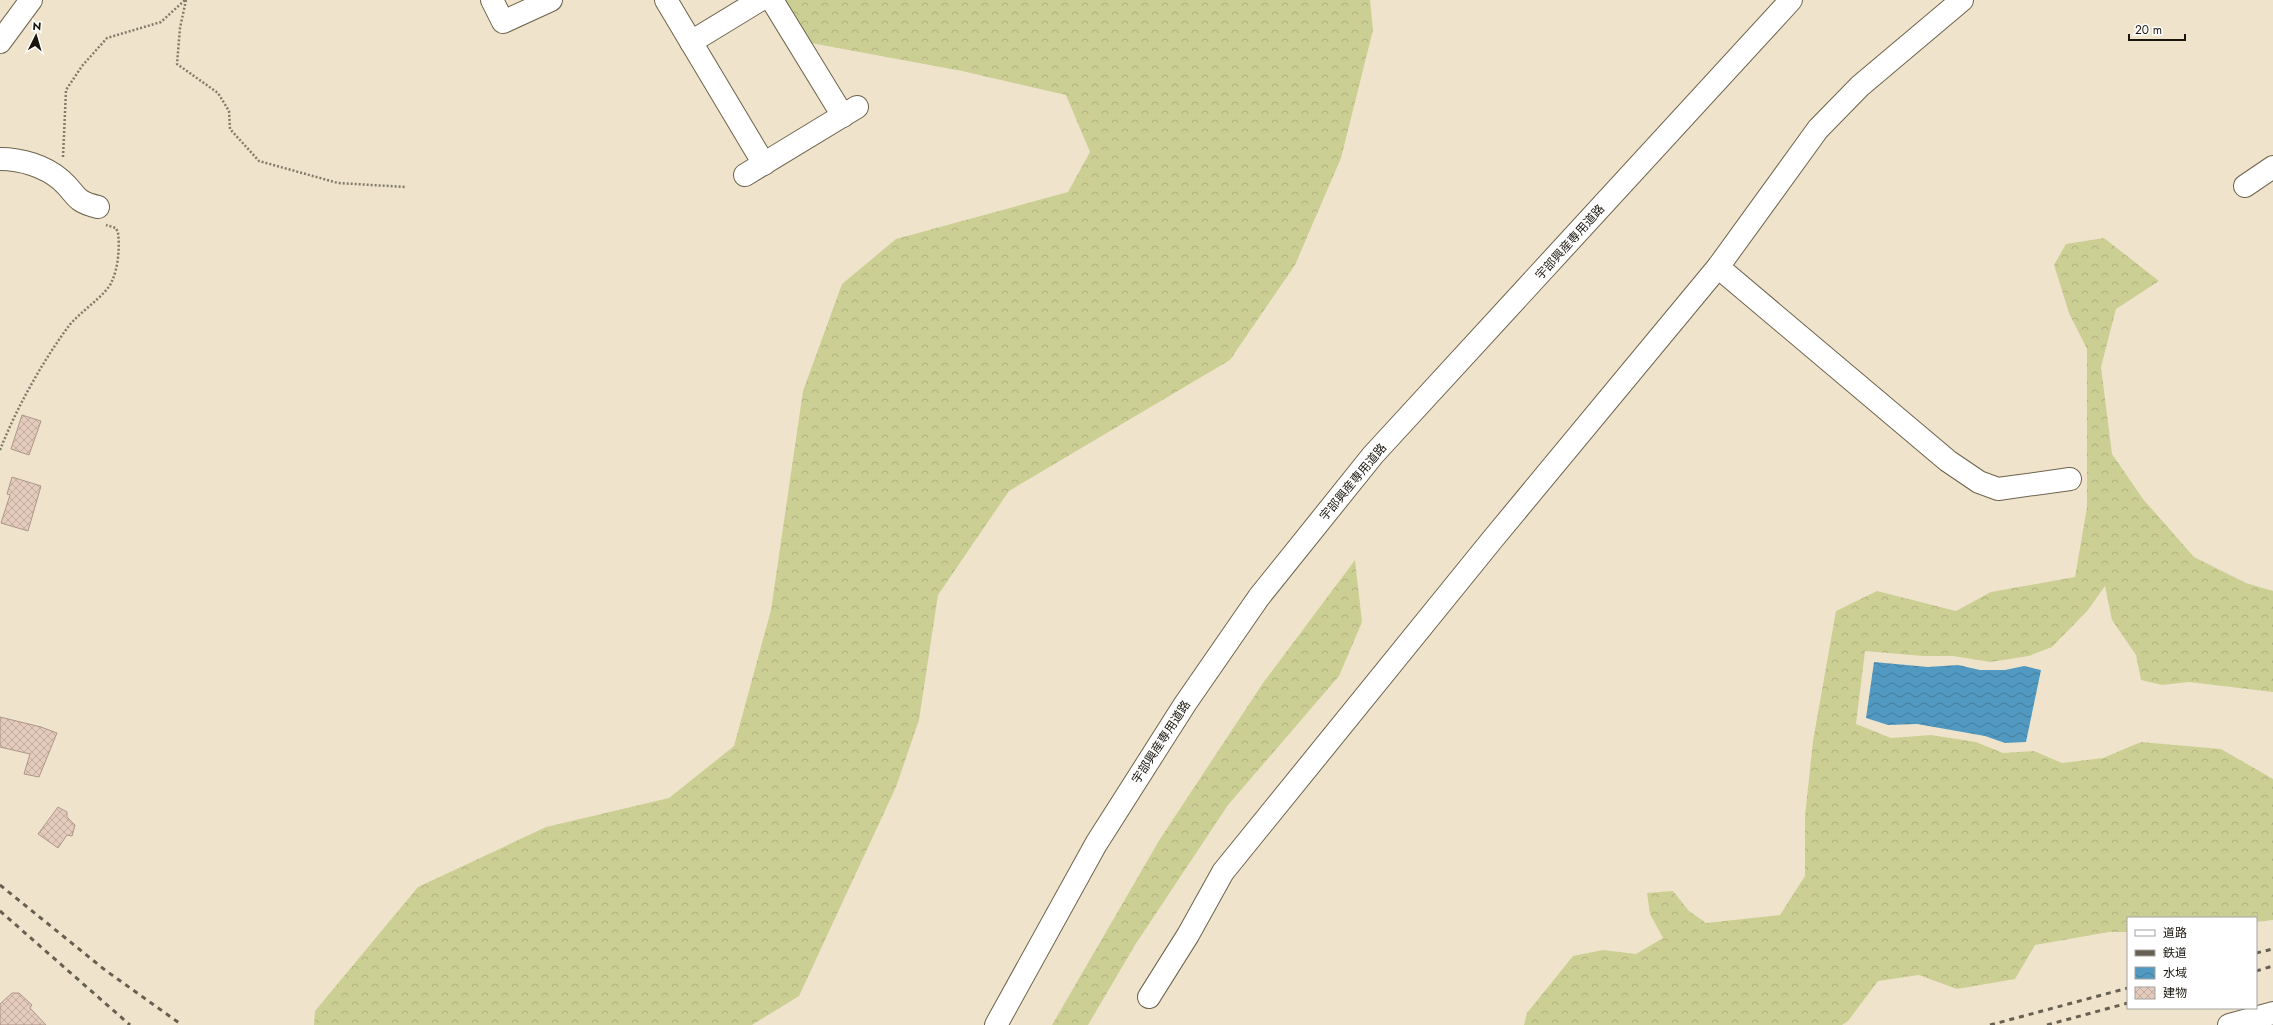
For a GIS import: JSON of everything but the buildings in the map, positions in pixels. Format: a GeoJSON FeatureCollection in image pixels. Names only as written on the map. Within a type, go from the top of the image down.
{"type":"FeatureCollection","features":[{"type":"Feature","properties":{"kind":"street"},"geometry":{"type":"LineString","coordinates":[[0,42],[31,0]]}},
{"type":"Feature","properties":{"kind":"street"},"geometry":{"type":"LineString","coordinates":[[492,0],[503,22],[551,0]]}},
{"type":"Feature","properties":{"kind":"street"},"geometry":{"type":"LineString","coordinates":[[666,0],[691,42],[754,169],[850,112],[772,0]]}},
{"type":"Feature","properties":{"kind":"street"},"geometry":{"type":"LineString","coordinates":[[691,42],[760,0]]}},
{"type":"Feature","properties":{"kind":"street","name":"宇部興産専用道路"},"geometry":{"type":"LineString","coordinates":[[996,1025],[1096,844],[1185,704],[1259,597],[1374,455],[1791,0]]}},
{"type":"Feature","properties":{"kind":"street"},"geometry":{"type":"LineString","coordinates":[[1149,997],[1188,935],[1223,872],[1492,540],[1718,267],[1818,129],[1860,86],[1962,0]]}},
{"type":"Feature","properties":{"kind":"street"},"geometry":{"type":"LineString","coordinates":[[0,159],[13,159],[42,169],[60,178],[82,203],[98,207]]}},
{"type":"Feature","properties":{"kind":"street"},"geometry":{"type":"LineString","coordinates":[[2245,186],[2273,167]]}},
{"type":"Feature","properties":{"kind":"street"},"geometry":{"type":"LineString","coordinates":[[1718,267],[1948,461],[1979,482],[1998,489],[2070,479]]}},
{"type":"Feature","properties":{"kind":"street"},"geometry":{"type":"LineString","coordinates":[[2228,1025],[2273,1012]]}},
{"type":"Feature","properties":{"kind":"path"},"geometry":{"type":"LineString","coordinates":[[186,0],[180,28],[177,64],[218,93],[229,112],[230,129],[255,158],[259,161],[285,170],[338,183],[406,186]]}},
{"type":"Feature","properties":{"kind":"green space"},"geometry":{"type":"Polygon","coordinates":[[[764,0],[1370,0],[1373,30],[1341,158],[1295,265],[1230,360],[1009,491],[938,595],[919,720],[896,787],[799,996],[752,1025],[314,1025],[315,1011],[418,887],[546,827],[669,798],[734,746],[771,610],[803,391],[842,284],[896,239],[1068,192],[1090,152],[1066,95],[962,71],[789,39],[764,0]]]}},
{"type":"Feature","properties":{"kind":"green space"},"geometry":{"type":"Polygon","coordinates":[[[2104,238],[2159,281],[2116,309],[2101,367],[2112,454],[2143,499],[2194,557],[2246,583],[2273,591],[2273,692],[2189,682],[2162,685],[2141,680],[2136,655],[2112,620],[2105,586],[2088,610],[2052,647],[2029,656],[1990,662],[1953,656],[1923,656],[1865,651],[1856,724],[1891,738],[1931,735],[1976,742],[2003,753],[2034,751],[2062,763],[2103,758],[2141,742],[2221,749],[2273,779],[2273,920],[2257,922],[2257,917],[2127,917],[2127,932],[2109,932],[2035,945],[2015,979],[1957,989],[1919,975],[1878,981],[1848,1021],[1842,1025],[1524,1025],[1527,1013],[1573,956],[1603,950],[1636,954],[1663,938],[1650,914],[1647,893],[1673,891],[1689,911],[1706,923],[1780,915],[1805,876],[1805,816],[1813,741],[1836,611],[1877,591],[1956,611],[1991,592],[2075,577],[2087,507],[2087,349],[2069,313],[2054,265],[2066,244],[2104,238]]]}},
{"type":"Feature","properties":{"kind":"green space"},"geometry":{"type":"Polygon","coordinates":[[[1355,560],[1362,622],[1339,676],[1228,805],[1135,945],[1088,1025],[1052,1025],[1160,839],[1263,683],[1355,560]]]}},
{"type":"Feature","properties":{"kind":"water"},"geometry":{"type":"Polygon","coordinates":[[[1874,662],[1928,667],[1958,665],[1980,670],[2005,670],[2024,666],[2041,670],[2026,742],[2005,743],[1985,736],[1917,724],[1888,725],[1866,718],[1874,662]]]}},
{"type":"Feature","properties":{"kind":"railway"},"geometry":{"type":"LineString","coordinates":[[0,885],[105,970],[182,1025]]}},
{"type":"Feature","properties":{"kind":"railway"},"geometry":{"type":"LineString","coordinates":[[0,911],[130,1025]]}},
{"type":"Feature","properties":{"kind":"railway"},"geometry":{"type":"LineString","coordinates":[[2257,953],[2273,949]]}},
{"type":"Feature","properties":{"kind":"railway"},"geometry":{"type":"LineString","coordinates":[[2257,971],[2273,966]]}},
{"type":"Feature","properties":{"kind":"railway"},"geometry":{"type":"LineString","coordinates":[[1990,1025],[2127,988]]}},
{"type":"Feature","properties":{"kind":"railway"},"geometry":{"type":"LineString","coordinates":[[2047,1025],[2127,1003]]}}]}
